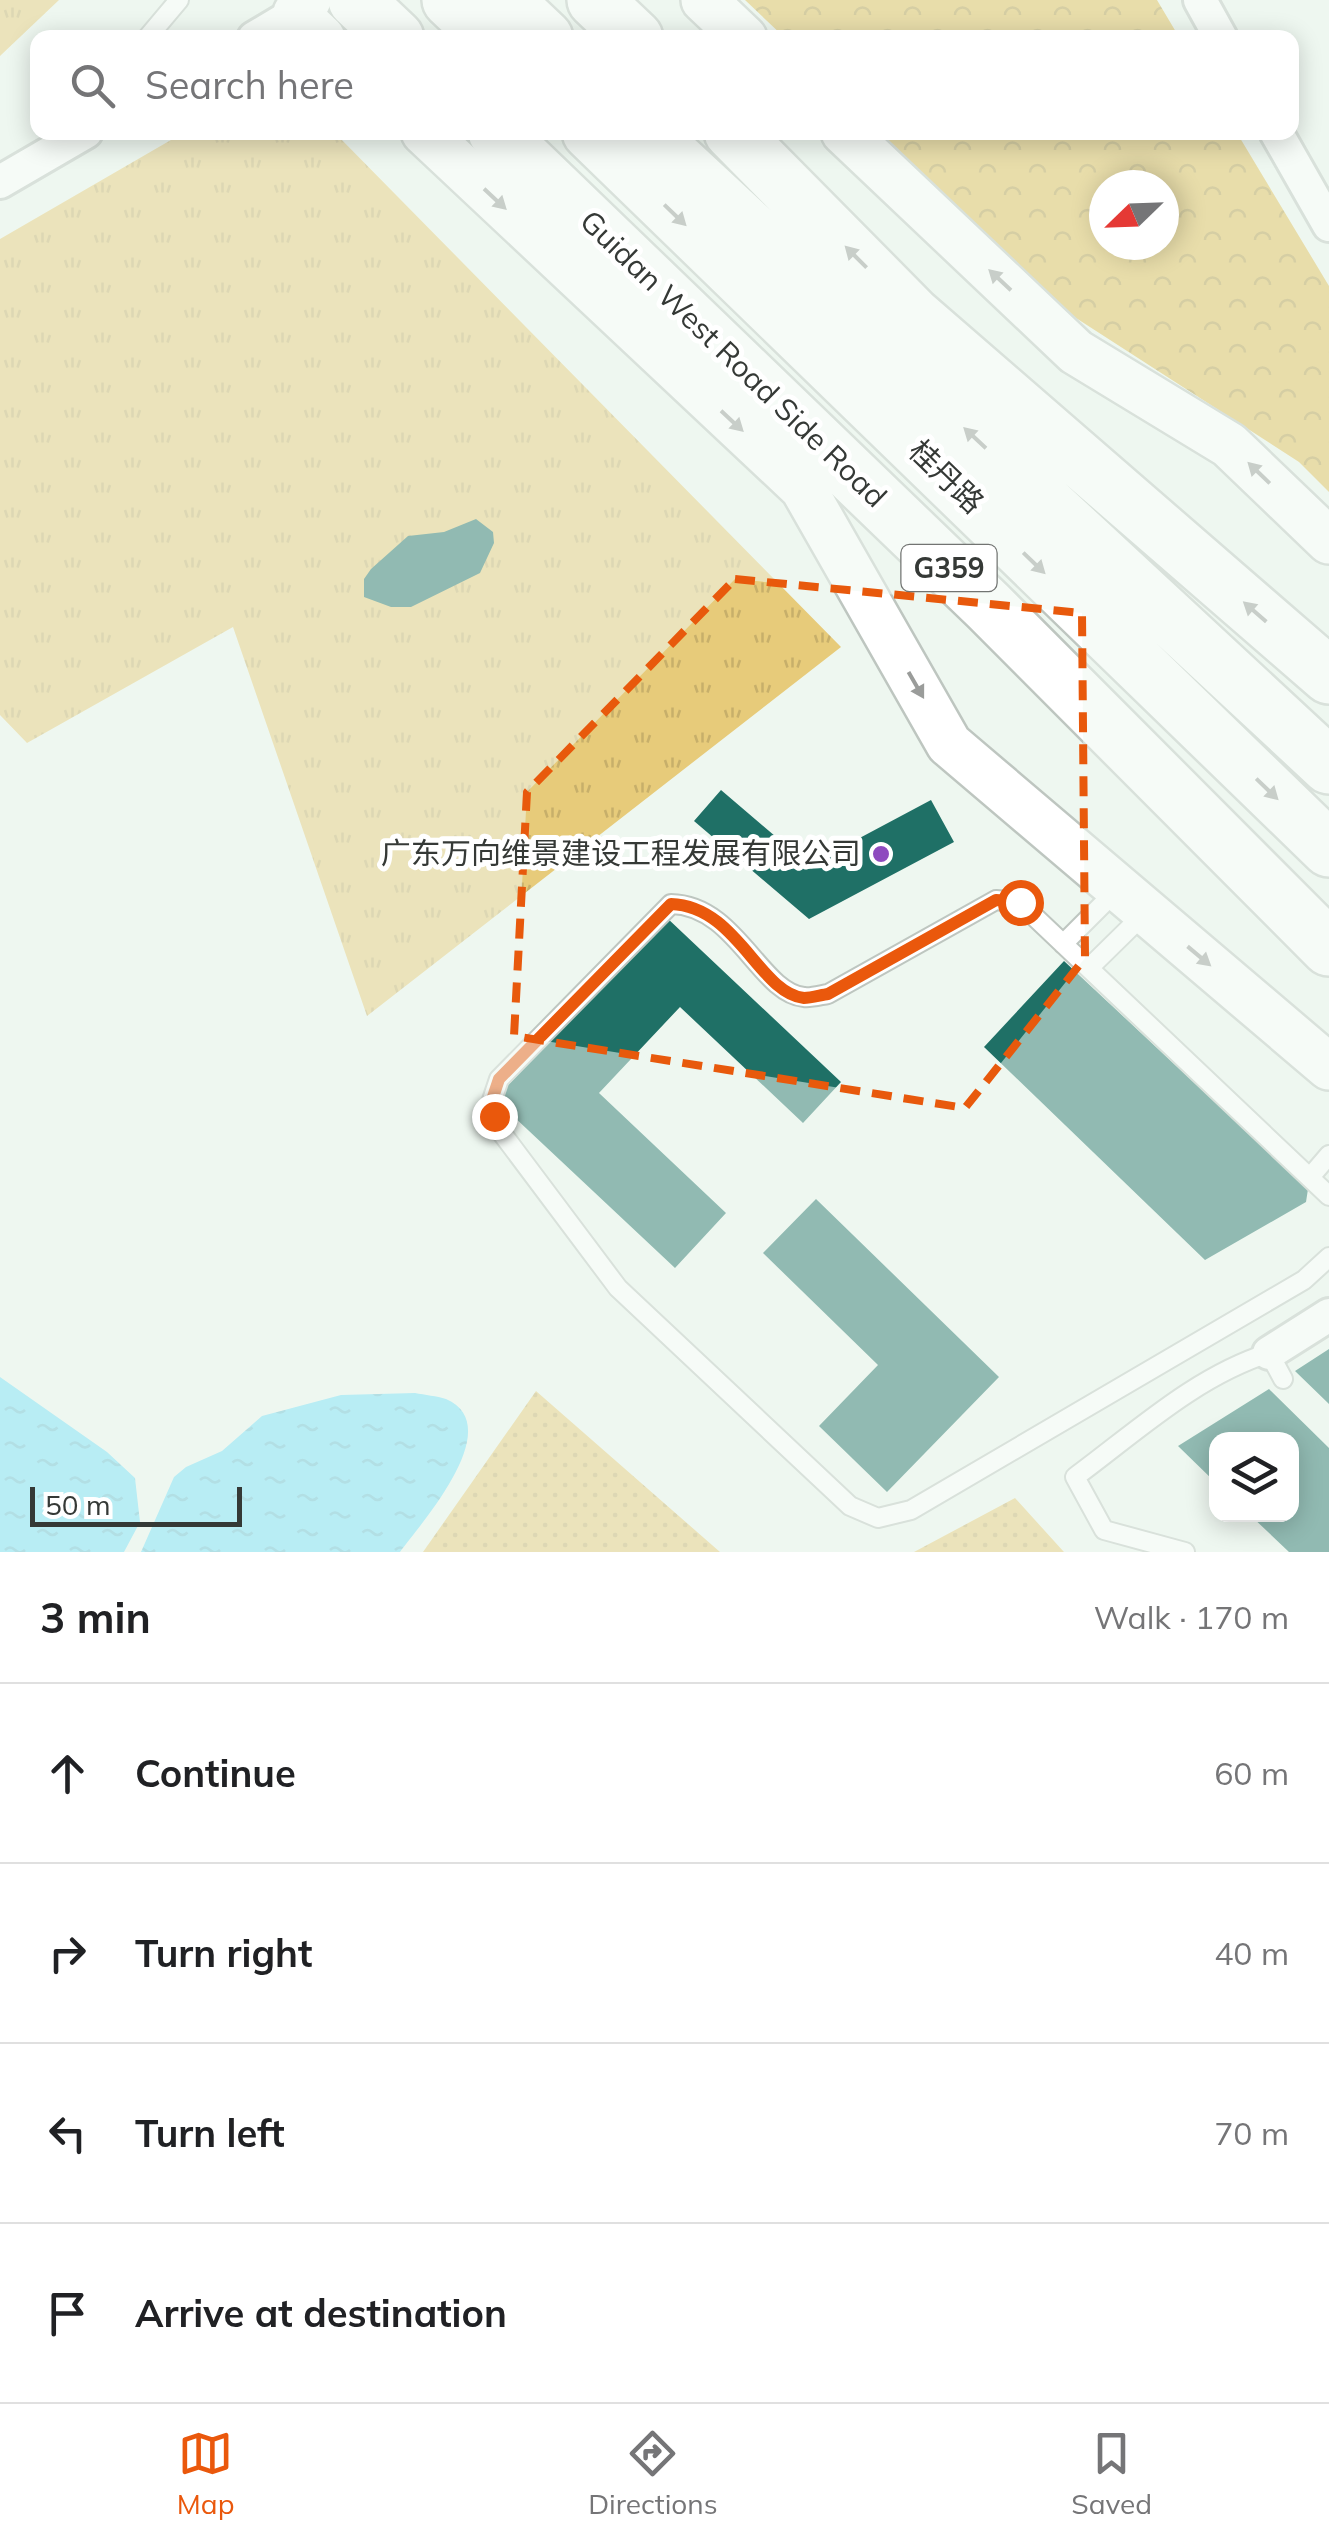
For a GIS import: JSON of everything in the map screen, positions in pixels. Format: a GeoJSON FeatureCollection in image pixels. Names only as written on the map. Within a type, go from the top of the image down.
{"type":"FeatureCollection","features":[{"type":"Feature","properties":{"kind":"highway"},"geometry":{"type":"LineString","coordinates":[[356,0],[388,30]]}},
{"type":"Feature","properties":{"kind":"highway"},"geometry":{"type":"LineString","coordinates":[[450,0],[482,30]]}},
{"type":"Feature","properties":{"kind":"highway"},"geometry":{"type":"LineString","coordinates":[[506,0],[537,30]]}},
{"type":"Feature","properties":{"kind":"highway"},"geometry":{"type":"LineString","coordinates":[[595,0],[627,30]]}},
{"type":"Feature","properties":{"kind":"highway","name":"Guidan West Road Side Road"},"geometry":{"type":"LineString","coordinates":[[505,140],[988,606],[1329,948]]}},
{"type":"Feature","properties":{"kind":"highway","name":"桂丹路"},"geometry":{"type":"LineString","coordinates":[[617,140],[1329,765]]}},
{"type":"Feature","properties":{"kind":"highway","name":"桂丹路"},"geometry":{"type":"LineString","coordinates":[[617,140],[1329,848]]}},
{"type":"Feature","properties":{"kind":"highway"},"geometry":{"type":"LineString","coordinates":[[740,140],[914,316],[1329,765]]}},
{"type":"Feature","properties":{"kind":"highway"},"geometry":{"type":"LineString","coordinates":[[914,316],[1329,676]]}},
{"type":"Feature","properties":{"kind":"highway"},"geometry":{"type":"LineString","coordinates":[[988,606],[1329,889]]}},
{"type":"Feature","properties":{"kind":"street"},"geometry":{"type":"LineString","coordinates":[[704,0],[736,30]]}},
{"type":"Feature","properties":{"kind":"street"},"geometry":{"type":"LineString","coordinates":[[1200,0],[1217,30]]}},
{"type":"Feature","properties":{"kind":"street"},"geometry":{"type":"LineString","coordinates":[[275,30],[309,17]]}},
{"type":"Feature","properties":{"kind":"street"},"geometry":{"type":"LineString","coordinates":[[433,140],[803,488],[949,744],[1329,1067]]}},
{"type":"Feature","properties":{"kind":"street"},"geometry":{"type":"LineString","coordinates":[[852,140],[1076,352],[1230,445],[1329,540]]}},
{"type":"Feature","properties":{"kind":"street"},"geometry":{"type":"LineString","coordinates":[[1281,140],[1329,225]]}},
{"type":"Feature","properties":{"kind":"street"},"geometry":{"type":"LineString","coordinates":[[0,182],[58,143]]}},
{"type":"Feature","properties":{"kind":"street"},"geometry":{"type":"LineString","coordinates":[[1276,1366],[1329,1315]]}},
{"type":"Feature","properties":{"kind":"lane"},"geometry":{"type":"LineString","coordinates":[[154,30],[179,0]]}},
{"type":"Feature","properties":{"kind":"lane"},"geometry":{"type":"LineString","coordinates":[[1329,1196],[1020,902],[996,900],[828,994],[803,998],[786,990],[714,916],[692,904],[671,904],[499,1079],[492,1100],[501,1132],[618,1288],[850,1506],[878,1518],[911,1510],[1044,1434],[1304,1280],[1329,1257]]}},
{"type":"Feature","properties":{"kind":"lane"},"geometry":{"type":"LineString","coordinates":[[1063,944],[1133,900]]}},
{"type":"Feature","properties":{"kind":"lane"},"geometry":{"type":"LineString","coordinates":[[1089,968],[1133,900]]}},
{"type":"Feature","properties":{"kind":"lane"},"geometry":{"type":"LineString","coordinates":[[1310,1176],[1329,1155]]}},
{"type":"Feature","properties":{"kind":"lane"},"geometry":{"type":"LineString","coordinates":[[1186,1552],[1104,1530],[1075,1477],[1200,1384],[1240,1362],[1276,1366]]}},
{"type":"Feature","properties":{"kind":"highlighted area"},"geometry":{"type":"Polygon","coordinates":[[[735,579],[1082,613],[1085,958],[965,1108],[514,1036],[527,792],[735,579]]]}},
{"type":"Feature","properties":{"kind":"green space"},"geometry":{"type":"Polygon","coordinates":[[[0,0],[59,0],[0,56],[0,0]]]}},
{"type":"Feature","properties":{"kind":"green space"},"geometry":{"type":"Polygon","coordinates":[[[745,0],[1157,0],[1175,30],[777,30],[745,0]]]}},
{"type":"Feature","properties":{"kind":"green space"},"geometry":{"type":"Polygon","coordinates":[[[171,140],[342,140],[841,647],[367,1016],[233,627],[27,743],[0,715],[0,239],[171,140]]]}},
{"type":"Feature","properties":{"kind":"green space"},"geometry":{"type":"Polygon","coordinates":[[[888,140],[1241,140],[1329,286],[1329,492],[1299,462],[1062,309],[888,140]]]}},
{"type":"Feature","properties":{"kind":"green space"},"geometry":{"type":"Polygon","coordinates":[[[536,1391],[720,1552],[423,1552],[536,1391]]]}},
{"type":"Feature","properties":{"kind":"green space"},"geometry":{"type":"Polygon","coordinates":[[[1015,1498],[1064,1552],[914,1552],[1015,1498]]]}},
{"type":"Feature","properties":{"kind":"water"},"geometry":{"type":"Polygon","coordinates":[[[0,1377],[107,1452],[135,1478],[140,1522],[124,1552],[0,1552],[0,1377]]]}},
{"type":"Feature","properties":{"kind":"water"},"geometry":{"type":"Polygon","coordinates":[[[415,1393],[446,1399],[463,1412],[468,1430],[464,1451],[441,1498],[400,1552],[141,1552],[174,1477],[186,1467],[222,1451],[262,1416],[341,1395],[415,1393]]]}},
{"type":"Feature","properties":{"kind":"building"},"geometry":{"type":"Polygon","coordinates":[[[476,519],[493,532],[494,543],[480,573],[411,607],[391,607],[364,597],[364,579],[371,569],[408,536],[444,532],[476,519]]]}},
{"type":"Feature","properties":{"kind":"building","name":"广东万向维景建设工程发展有限公司"},"geometry":{"type":"Polygon","coordinates":[[[721,790],[809,865],[931,800],[954,842],[809,919],[694,821],[721,790]]]}},
{"type":"Feature","properties":{"kind":"building"},"geometry":{"type":"Polygon","coordinates":[[[666,917],[841,1082],[803,1123],[680,1007],[599,1093],[726,1213],[675,1268],[495,1099],[666,917]]]}},
{"type":"Feature","properties":{"kind":"building"},"geometry":{"type":"Polygon","coordinates":[[[1064,961],[1308,1189],[1306,1202],[1205,1260],[984,1047],[1064,961]]]}},
{"type":"Feature","properties":{"kind":"building"},"geometry":{"type":"Polygon","coordinates":[[[816,1199],[999,1377],[887,1492],[819,1426],[878,1365],[763,1253],[816,1199]]]}},
{"type":"Feature","properties":{"kind":"building"},"geometry":{"type":"Polygon","coordinates":[[[1329,1349],[1329,1404],[1295,1371],[1329,1349]]]}},
{"type":"Feature","properties":{"kind":"building"},"geometry":{"type":"Polygon","coordinates":[[[1269,1389],[1329,1448],[1329,1552],[1289,1552],[1257,1522],[1299,1522],[1299,1432],[1209,1432],[1209,1476],[1178,1446],[1269,1389]]]}},
{"type":"Feature","properties":{"kind":"place","name":"广东万向维景建设工程发展有限公司"},"geometry":{"type":"Point","coordinates":[881,854]}},
{"type":"Feature","properties":{"kind":"route"},"geometry":{"type":"LineString","coordinates":[[494,1116],[492,1100],[499,1079],[671,904],[692,904],[714,916],[786,990],[803,998],[828,994],[996,900],[1020,902]]}}]}
